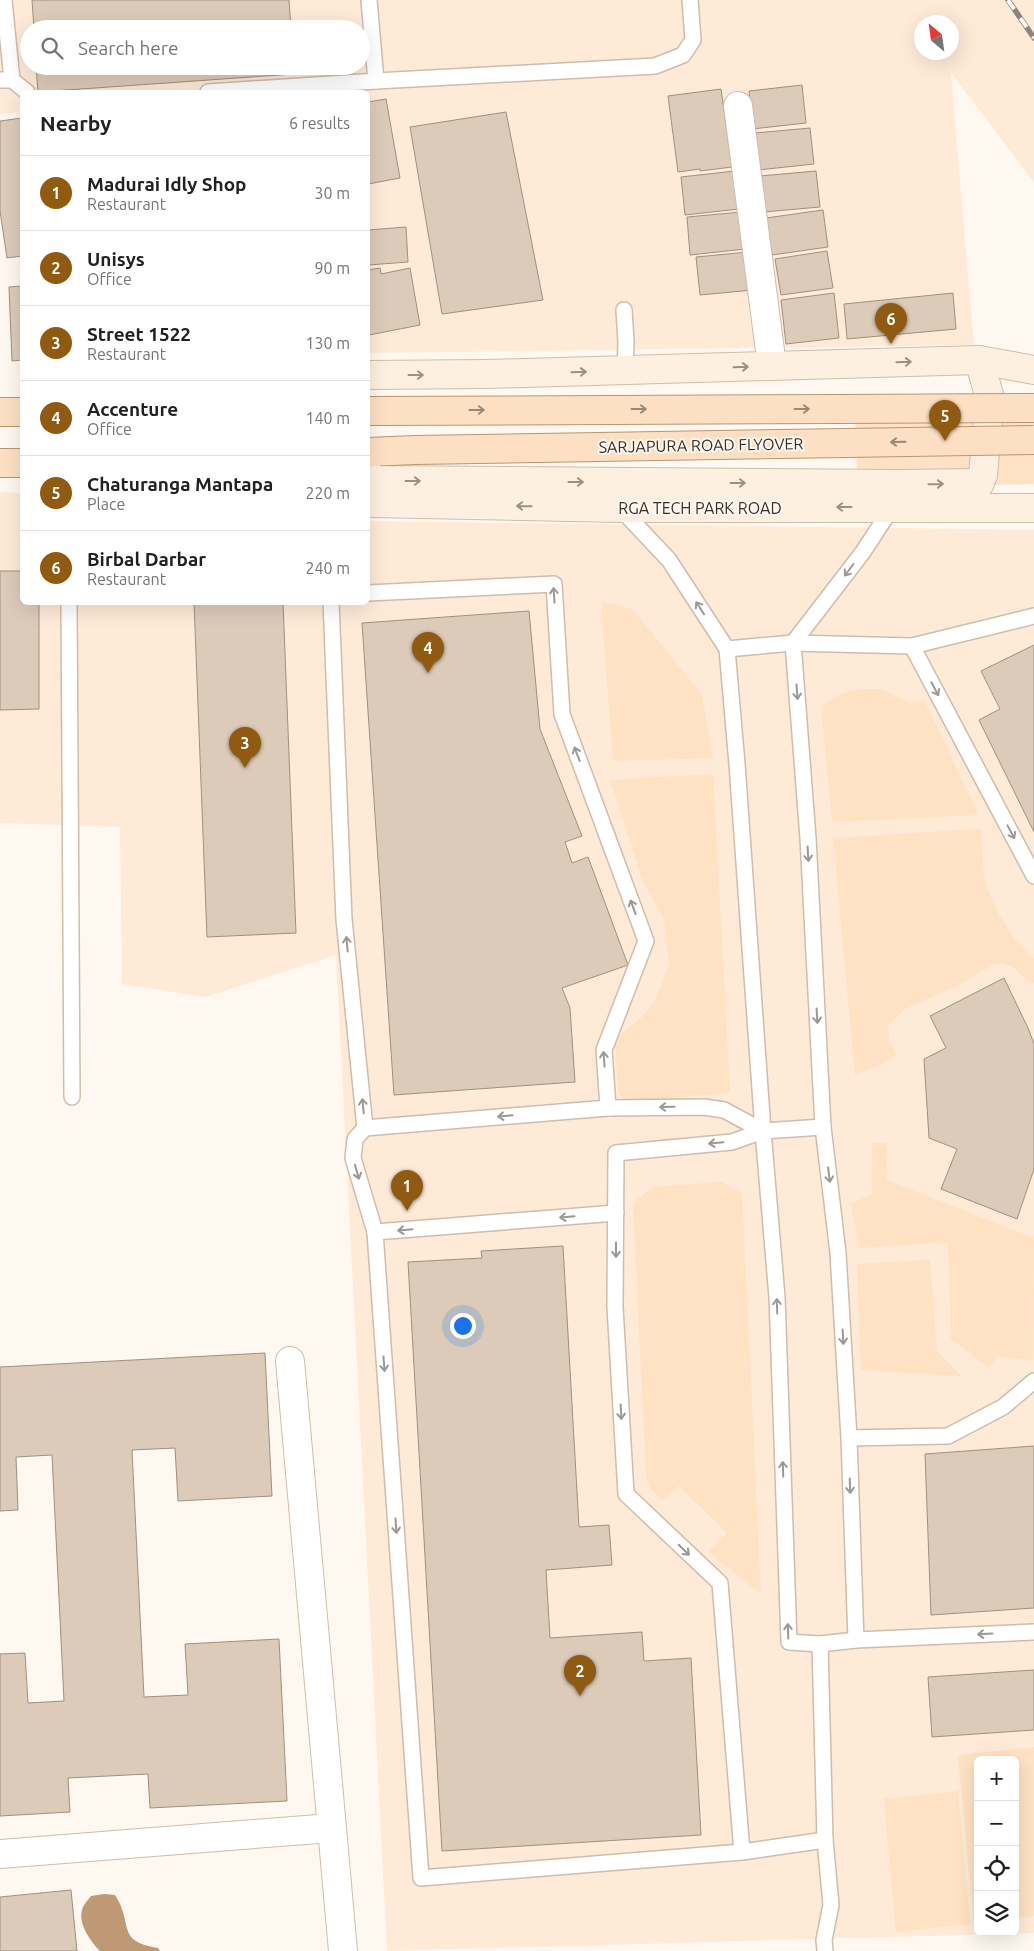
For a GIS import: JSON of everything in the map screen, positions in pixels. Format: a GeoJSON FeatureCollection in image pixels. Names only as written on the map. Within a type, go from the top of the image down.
{"type":"FeatureCollection","features":[{"type":"Feature","properties":{"kind":"main road"},"geometry":{"type":"LineString","coordinates":[[370,411],[1034,408]]}},
{"type":"Feature","properties":{"kind":"main road"},"geometry":{"type":"LineString","coordinates":[[0,412],[20,412]]}},
{"type":"Feature","properties":{"kind":"main road","name":"SARJAPURA ROAD FLYOVER"},"geometry":{"type":"LineString","coordinates":[[370,452],[1034,440]]}},
{"type":"Feature","properties":{"kind":"main road"},"geometry":{"type":"LineString","coordinates":[[0,463],[20,463]]}},
{"type":"Feature","properties":{"kind":"street"},"geometry":{"type":"LineString","coordinates":[[738,106],[772,366]]}},
{"type":"Feature","properties":{"kind":"street"},"geometry":{"type":"LineString","coordinates":[[965,508],[983,475],[990,398],[979,360]]}},
{"type":"Feature","properties":{"kind":"street"},"geometry":{"type":"LineString","coordinates":[[370,375],[487,374],[979,360],[1034,370]]}},
{"type":"Feature","properties":{"kind":"street"},"geometry":{"type":"LineString","coordinates":[[370,475],[374,480],[619,495]]}},
{"type":"Feature","properties":{"kind":"street"},"geometry":{"type":"LineString","coordinates":[[896,496],[980,483]]}},
{"type":"Feature","properties":{"kind":"street","name":"RGA TECH PARK ROAD"},"geometry":{"type":"LineString","coordinates":[[370,502],[619,495],[896,496],[965,508],[1034,508]]}},
{"type":"Feature","properties":{"kind":"street"},"geometry":{"type":"LineString","coordinates":[[290,1361],[343,1951]]}},
{"type":"Feature","properties":{"kind":"street"},"geometry":{"type":"LineString","coordinates":[[0,1854],[331,1828]]}},
{"type":"Feature","properties":{"kind":"lane"},"geometry":{"type":"LineString","coordinates":[[4,0],[6,80],[24,90]]}},
{"type":"Feature","properties":{"kind":"lane"},"geometry":{"type":"LineString","coordinates":[[369,0],[376,81]]}},
{"type":"Feature","properties":{"kind":"lane"},"geometry":{"type":"LineString","coordinates":[[239,90],[654,66],[683,55],[693,40],[690,0]]}},
{"type":"Feature","properties":{"kind":"lane"},"geometry":{"type":"LineString","coordinates":[[624,310],[626,342],[624,370]]}},
{"type":"Feature","properties":{"kind":"lane"},"geometry":{"type":"LineString","coordinates":[[619,495],[669,560],[727,649],[738,764],[763,1131],[777,1297],[789,1642],[820,1644],[856,1640],[1034,1632]]}},
{"type":"Feature","properties":{"kind":"lane"},"geometry":{"type":"LineString","coordinates":[[856,1640],[838,1253],[823,1126],[808,848],[793,643],[863,552],[896,496]]}},
{"type":"Feature","properties":{"kind":"lane"},"geometry":{"type":"LineString","coordinates":[[370,593],[554,584],[562,714],[646,941],[604,1050],[608,1108]]}},
{"type":"Feature","properties":{"kind":"lane"},"geometry":{"type":"LineString","coordinates":[[68,605],[72,1098]]}},
{"type":"Feature","properties":{"kind":"lane"},"geometry":{"type":"LineString","coordinates":[[331,605],[344,919],[365,1128]]}},
{"type":"Feature","properties":{"kind":"lane"},"geometry":{"type":"LineString","coordinates":[[727,649],[793,643],[912,646],[1034,616]]}},
{"type":"Feature","properties":{"kind":"lane"},"geometry":{"type":"LineString","coordinates":[[912,646],[1034,876]]}},
{"type":"Feature","properties":{"kind":"lane"},"geometry":{"type":"LineString","coordinates":[[763,1131],[724,1110],[704,1107],[608,1108],[365,1128],[355,1140],[353,1158],[374,1232],[421,1878],[742,1852],[825,1840]]}},
{"type":"Feature","properties":{"kind":"lane"},"geometry":{"type":"LineString","coordinates":[[742,1852],[720,1583],[626,1494],[615,1307],[616,1153],[732,1142],[763,1131],[823,1126]]}},
{"type":"Feature","properties":{"kind":"lane"},"geometry":{"type":"LineString","coordinates":[[374,1232],[616,1213]]}},
{"type":"Feature","properties":{"kind":"lane"},"geometry":{"type":"LineString","coordinates":[[848,1438],[948,1436],[1004,1408],[1034,1381]]}},
{"type":"Feature","properties":{"kind":"lane"},"geometry":{"type":"LineString","coordinates":[[820,1644],[825,1840],[831,1905],[824,1940],[825,1951]]}},
{"type":"Feature","properties":{"kind":"shaded area"},"geometry":{"type":"Polygon","coordinates":[[[0,0],[1034,0],[1034,182],[951,73],[974,345],[370,353],[370,90],[20,90],[20,112],[0,114],[0,0]]]}},
{"type":"Feature","properties":{"kind":"shaded area"},"geometry":{"type":"Polygon","coordinates":[[[1034,394],[1034,484],[857,488],[855,398],[1034,394]]]}},
{"type":"Feature","properties":{"kind":"shaded area"},"geometry":{"type":"Polygon","coordinates":[[[0,492],[20,493],[20,605],[370,605],[370,521],[1034,530],[1034,1933],[1019,1933],[1019,1756],[974,1756],[974,1935],[387,1951],[336,955],[205,997],[122,984],[120,827],[0,823],[0,492]]]}},
{"type":"Feature","properties":{"kind":"shaded area"},"geometry":{"type":"Polygon","coordinates":[[[601,603],[616,604],[633,610],[702,695],[713,758],[613,761],[601,603]]]}},
{"type":"Feature","properties":{"kind":"shaded area"},"geometry":{"type":"Polygon","coordinates":[[[860,689],[880,689],[910,703],[924,700],[979,815],[832,822],[821,706],[843,693],[860,689]]]}},
{"type":"Feature","properties":{"kind":"shaded area"},"geometry":{"type":"Polygon","coordinates":[[[713,774],[730,1093],[627,1101],[620,1095],[618,1089],[615,1046],[619,1036],[641,1018],[654,1003],[669,965],[664,920],[643,881],[610,780],[713,774]]]}},
{"type":"Feature","properties":{"kind":"shaded area"},"geometry":{"type":"Polygon","coordinates":[[[981,829],[983,867],[988,891],[1004,923],[1018,943],[1034,959],[1034,983],[1032,984],[1015,969],[1003,963],[993,965],[958,985],[905,1009],[888,1025],[889,1041],[897,1054],[885,1063],[855,1075],[833,838],[981,829]]]}},
{"type":"Feature","properties":{"kind":"shaded area"},"geometry":{"type":"Polygon","coordinates":[[[872,1143],[887,1143],[886,1180],[1034,1238],[1033,1361],[998,1356],[989,1368],[951,1339],[948,1242],[859,1248],[851,1204],[872,1194],[872,1143]]]}},
{"type":"Feature","properties":{"kind":"shaded area"},"geometry":{"type":"Polygon","coordinates":[[[721,1182],[742,1193],[761,1594],[708,1552],[727,1533],[679,1486],[662,1501],[650,1488],[646,1476],[633,1203],[654,1187],[721,1182]]]}},
{"type":"Feature","properties":{"kind":"shaded area"},"geometry":{"type":"Polygon","coordinates":[[[930,1260],[937,1351],[961,1376],[861,1370],[857,1264],[930,1260]]]}},
{"type":"Feature","properties":{"kind":"shaded area"},"geometry":{"type":"Polygon","coordinates":[[[1034,1747],[1034,1916],[1019,1918],[1019,1756],[974,1756],[974,1923],[958,1755],[1034,1747]]]}},
{"type":"Feature","properties":{"kind":"shaded area"},"geometry":{"type":"Polygon","coordinates":[[[958,1791],[970,1924],[896,1932],[884,1799],[958,1791]]]}},
{"type":"Feature","properties":{"kind":"shaded area"},"geometry":{"type":"Polygon","coordinates":[[[115,1895],[121,1905],[131,1936],[136,1941],[158,1948],[160,1951],[100,1951],[86,1932],[81,1915],[83,1906],[91,1896],[115,1895]]]}},
{"type":"Feature","properties":{"kind":"building"},"geometry":{"type":"Polygon","coordinates":[[[32,0],[289,0],[290,20],[33,20],[32,0]]]}},
{"type":"Feature","properties":{"kind":"building"},"geometry":{"type":"Polygon","coordinates":[[[37,75],[280,75],[66,90],[38,90],[37,75]]]}},
{"type":"Feature","properties":{"kind":"building"},"geometry":{"type":"Polygon","coordinates":[[[802,85],[806,123],[752,129],[749,91],[802,85]]]}},
{"type":"Feature","properties":{"kind":"building"},"geometry":{"type":"Polygon","coordinates":[[[721,89],[732,167],[678,172],[668,96],[721,89]]]}},
{"type":"Feature","properties":{"kind":"building"},"geometry":{"type":"Polygon","coordinates":[[[386,99],[400,178],[370,184],[370,102],[386,99]]]}},
{"type":"Feature","properties":{"kind":"building"},"geometry":{"type":"Polygon","coordinates":[[[506,112],[543,300],[442,314],[410,127],[506,112]]]}},
{"type":"Feature","properties":{"kind":"building"},"geometry":{"type":"Polygon","coordinates":[[[20,118],[20,256],[7,258],[0,211],[0,121],[20,118]]]}},
{"type":"Feature","properties":{"kind":"building"},"geometry":{"type":"Polygon","coordinates":[[[810,128],[814,164],[758,170],[755,133],[810,128]]]}},
{"type":"Feature","properties":{"kind":"building"},"geometry":{"type":"Polygon","coordinates":[[[735,171],[739,209],[685,215],[681,177],[735,171]]]}},
{"type":"Feature","properties":{"kind":"building"},"geometry":{"type":"Polygon","coordinates":[[[816,171],[820,207],[764,212],[760,176],[816,171]]]}},
{"type":"Feature","properties":{"kind":"building"},"geometry":{"type":"Polygon","coordinates":[[[823,210],[828,247],[772,255],[766,218],[823,210]]]}},
{"type":"Feature","properties":{"kind":"building"},"geometry":{"type":"Polygon","coordinates":[[[742,212],[745,249],[690,255],[687,217],[742,212]]]}},
{"type":"Feature","properties":{"kind":"building"},"geometry":{"type":"Polygon","coordinates":[[[406,227],[408,262],[370,265],[370,230],[406,227]]]}},
{"type":"Feature","properties":{"kind":"building"},"geometry":{"type":"Polygon","coordinates":[[[827,251],[833,288],[781,295],[775,259],[827,251]]]}},
{"type":"Feature","properties":{"kind":"building"},"geometry":{"type":"Polygon","coordinates":[[[749,252],[753,290],[700,295],[696,257],[749,252]]]}},
{"type":"Feature","properties":{"kind":"building"},"geometry":{"type":"Polygon","coordinates":[[[380,268],[381,274],[410,268],[420,325],[370,335],[370,270],[380,268]]]}},
{"type":"Feature","properties":{"kind":"building"},"geometry":{"type":"Polygon","coordinates":[[[20,286],[20,360],[12,361],[9,287],[20,286]]]}},
{"type":"Feature","properties":{"kind":"building"},"geometry":{"type":"Polygon","coordinates":[[[834,293],[839,338],[786,344],[781,300],[834,293]]]}},
{"type":"Feature","properties":{"kind":"building"},"geometry":{"type":"Polygon","coordinates":[[[953,293],[956,329],[847,339],[844,304],[953,293]]]}},
{"type":"Feature","properties":{"kind":"building"},"geometry":{"type":"Polygon","coordinates":[[[0,571],[20,571],[20,605],[39,605],[39,709],[0,710],[0,571]]]}},
{"type":"Feature","properties":{"kind":"building"},"geometry":{"type":"Polygon","coordinates":[[[194,605],[283,605],[296,933],[207,937],[194,605]]]}},
{"type":"Feature","properties":{"kind":"building"},"geometry":{"type":"Polygon","coordinates":[[[529,611],[540,729],[582,836],[565,842],[572,863],[588,857],[628,965],[562,988],[570,1008],[575,1082],[394,1095],[362,623],[529,611]]]}},
{"type":"Feature","properties":{"kind":"building"},"geometry":{"type":"Polygon","coordinates":[[[1034,645],[1034,832],[979,720],[1000,709],[981,671],[1034,645]]]}},
{"type":"Feature","properties":{"kind":"building"},"geometry":{"type":"Polygon","coordinates":[[[1004,978],[1034,1044],[1034,1169],[1017,1219],[941,1189],[957,1149],[929,1138],[924,1059],[946,1048],[930,1016],[1004,978]]]}},
{"type":"Feature","properties":{"kind":"building"},"geometry":{"type":"Polygon","coordinates":[[[563,1246],[579,1527],[609,1525],[612,1565],[546,1570],[550,1638],[642,1632],[644,1661],[691,1658],[701,1835],[442,1851],[408,1262],[482,1258],[481,1251],[563,1246]]]}},
{"type":"Feature","properties":{"kind":"building"},"geometry":{"type":"Polygon","coordinates":[[[265,1353],[272,1496],[178,1501],[175,1448],[132,1450],[144,1697],[188,1695],[185,1644],[279,1639],[287,1801],[150,1808],[148,1774],[68,1778],[70,1812],[0,1816],[0,1654],[25,1653],[28,1703],[64,1701],[52,1455],[16,1457],[18,1510],[0,1511],[0,1367],[265,1353]]]}},
{"type":"Feature","properties":{"kind":"building"},"geometry":{"type":"Polygon","coordinates":[[[1034,1446],[1034,1608],[931,1615],[925,1454],[1034,1446]]]}},
{"type":"Feature","properties":{"kind":"building"},"geometry":{"type":"Polygon","coordinates":[[[1034,1670],[1034,1730],[932,1737],[928,1677],[1034,1670]]]}},
{"type":"Feature","properties":{"kind":"building"},"geometry":{"type":"Polygon","coordinates":[[[71,1890],[77,1951],[0,1951],[0,1897],[71,1890]]]}},
{"type":"Feature","properties":{"kind":"railway"},"geometry":{"type":"LineString","coordinates":[[1008,0],[1034,38]]}},
{"type":"Feature","properties":{"kind":"place","name":"Birbal Darbar"},"geometry":{"type":"Point","coordinates":[891,344]}},
{"type":"Feature","properties":{"kind":"place","name":"Chaturanga Mantapa"},"geometry":{"type":"Point","coordinates":[945,441]}},
{"type":"Feature","properties":{"kind":"place","name":"Accenture"},"geometry":{"type":"Point","coordinates":[428,673]}},
{"type":"Feature","properties":{"kind":"place","name":"Street 1522"},"geometry":{"type":"Point","coordinates":[245,768]}},
{"type":"Feature","properties":{"kind":"place","name":"Madurai Idly Shop"},"geometry":{"type":"Point","coordinates":[407,1211]}},
{"type":"Feature","properties":{"kind":"place","name":"Unisys"},"geometry":{"type":"Point","coordinates":[580,1696]}}]}
